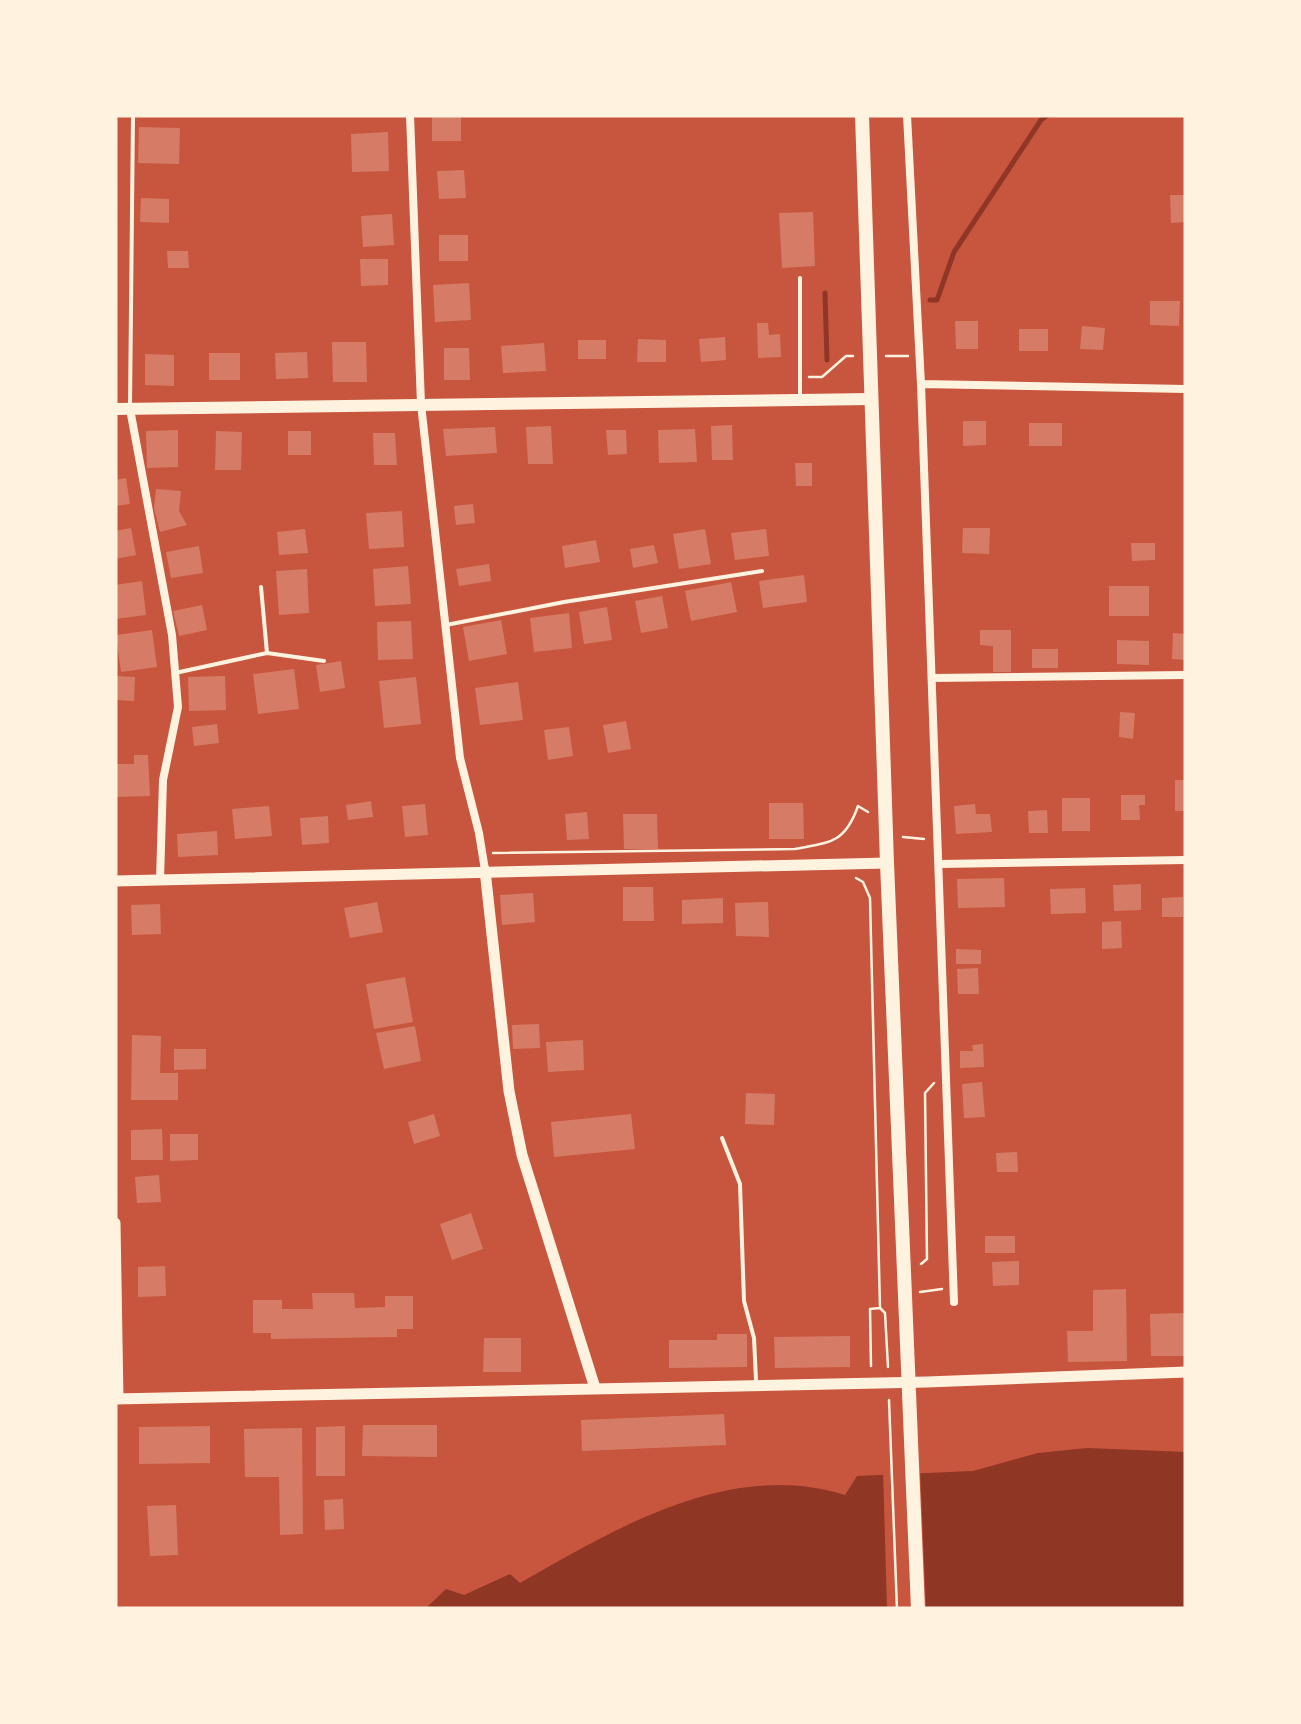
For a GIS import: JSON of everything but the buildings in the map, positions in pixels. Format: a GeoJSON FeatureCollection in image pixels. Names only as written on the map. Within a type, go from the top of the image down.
{"type":"FeatureCollection","features":[{"type":"Feature","properties":{"kind":"highway"},"geometry":{"type":"LineString","coordinates":[[862,115],[887,862],[910,1299],[918,1609]]}},
{"type":"Feature","properties":{"kind":"main road"},"geometry":{"type":"LineString","coordinates":[[115,409],[871,399]]}},
{"type":"Feature","properties":{"kind":"main road"},"geometry":{"type":"LineString","coordinates":[[115,881],[887,862]]}},
{"type":"Feature","properties":{"kind":"main road"},"geometry":{"type":"LineString","coordinates":[[485,870],[510,1092],[522,1154],[594,1388]]}},
{"type":"Feature","properties":{"kind":"main road"},"geometry":{"type":"LineString","coordinates":[[115,1223],[117,1399],[872,1383],[1186,1372]]}},
{"type":"Feature","properties":{"kind":"street"},"geometry":{"type":"LineString","coordinates":[[410,115],[422,404],[460,758],[485,870]]}},
{"type":"Feature","properties":{"kind":"street"},"geometry":{"type":"LineString","coordinates":[[908,115],[954,1302]]}},
{"type":"Feature","properties":{"kind":"street"},"geometry":{"type":"LineString","coordinates":[[921,384],[1186,390]]}},
{"type":"Feature","properties":{"kind":"street"},"geometry":{"type":"LineString","coordinates":[[130,409],[172,635],[178,707],[162,780],[160,880]]}},
{"type":"Feature","properties":{"kind":"street"},"geometry":{"type":"LineString","coordinates":[[932,678],[1186,675]]}},
{"type":"Feature","properties":{"kind":"street"},"geometry":{"type":"LineString","coordinates":[[939,864],[1186,860]]}},
{"type":"Feature","properties":{"kind":"lane"},"geometry":{"type":"LineString","coordinates":[[130,409],[134,115]]}},
{"type":"Feature","properties":{"kind":"lane"},"geometry":{"type":"LineString","coordinates":[[800,278],[800,400]]}},
{"type":"Feature","properties":{"kind":"lane"},"geometry":{"type":"LineString","coordinates":[[446,626],[564,602],[762,571]]}},
{"type":"Feature","properties":{"kind":"lane"},"geometry":{"type":"LineString","coordinates":[[261,587],[267,653]]}},
{"type":"Feature","properties":{"kind":"lane"},"geometry":{"type":"LineString","coordinates":[[175,673],[267,653],[324,661]]}},
{"type":"Feature","properties":{"kind":"lane"},"geometry":{"type":"LineString","coordinates":[[722,1138],[740,1184],[744,1301],[754,1338],[756,1385]]}},
{"type":"Feature","properties":{"kind":"path"},"geometry":{"type":"LineString","coordinates":[[482,853],[795,849],[828,842],[850,829],[858,806],[907,840],[938,838]]}},
{"type":"Feature","properties":{"kind":"path"},"geometry":{"type":"LineString","coordinates":[[853,876],[863,882],[870,898],[880,1308],[885,1313],[888,1379]]}},
{"type":"Feature","properties":{"kind":"path"},"geometry":{"type":"LineString","coordinates":[[913,1269],[928,1260],[925,1093],[946,1070]]}},
{"type":"Feature","properties":{"kind":"path"},"geometry":{"type":"LineString","coordinates":[[910,1299],[954,1288]]}},
{"type":"Feature","properties":{"kind":"path"},"geometry":{"type":"LineString","coordinates":[[872,1383],[870,1310],[880,1308]]}},
{"type":"Feature","properties":{"kind":"path"},"geometry":{"type":"LineString","coordinates":[[889,1398],[896,1609]]}},
{"type":"Feature","properties":{"kind":"shaded area"},"geometry":{"type":"Polygon","coordinates":[[[1087,1448],[1186,1452],[1186,1609],[425,1609],[446,1589],[464,1595],[510,1574],[520,1583],[635,1521],[717,1493],[759,1486],[802,1486],[845,1495],[857,1476],[973,1471],[1038,1453],[1087,1448]]]}},
{"type":"Feature","properties":{"kind":"pier"},"geometry":{"type":"Polygon","coordinates":[[[920,1468],[926,1609],[887,1609],[883,1470],[920,1468]]]}},
{"type":"Feature","properties":{"kind":"waterway"},"geometry":{"type":"LineString","coordinates":[[930,300],[937,300],[954,252],[1048,115]]}},
{"type":"Feature","properties":{"kind":"waterway"},"geometry":{"type":"LineString","coordinates":[[825,293],[827,360]]}}]}
